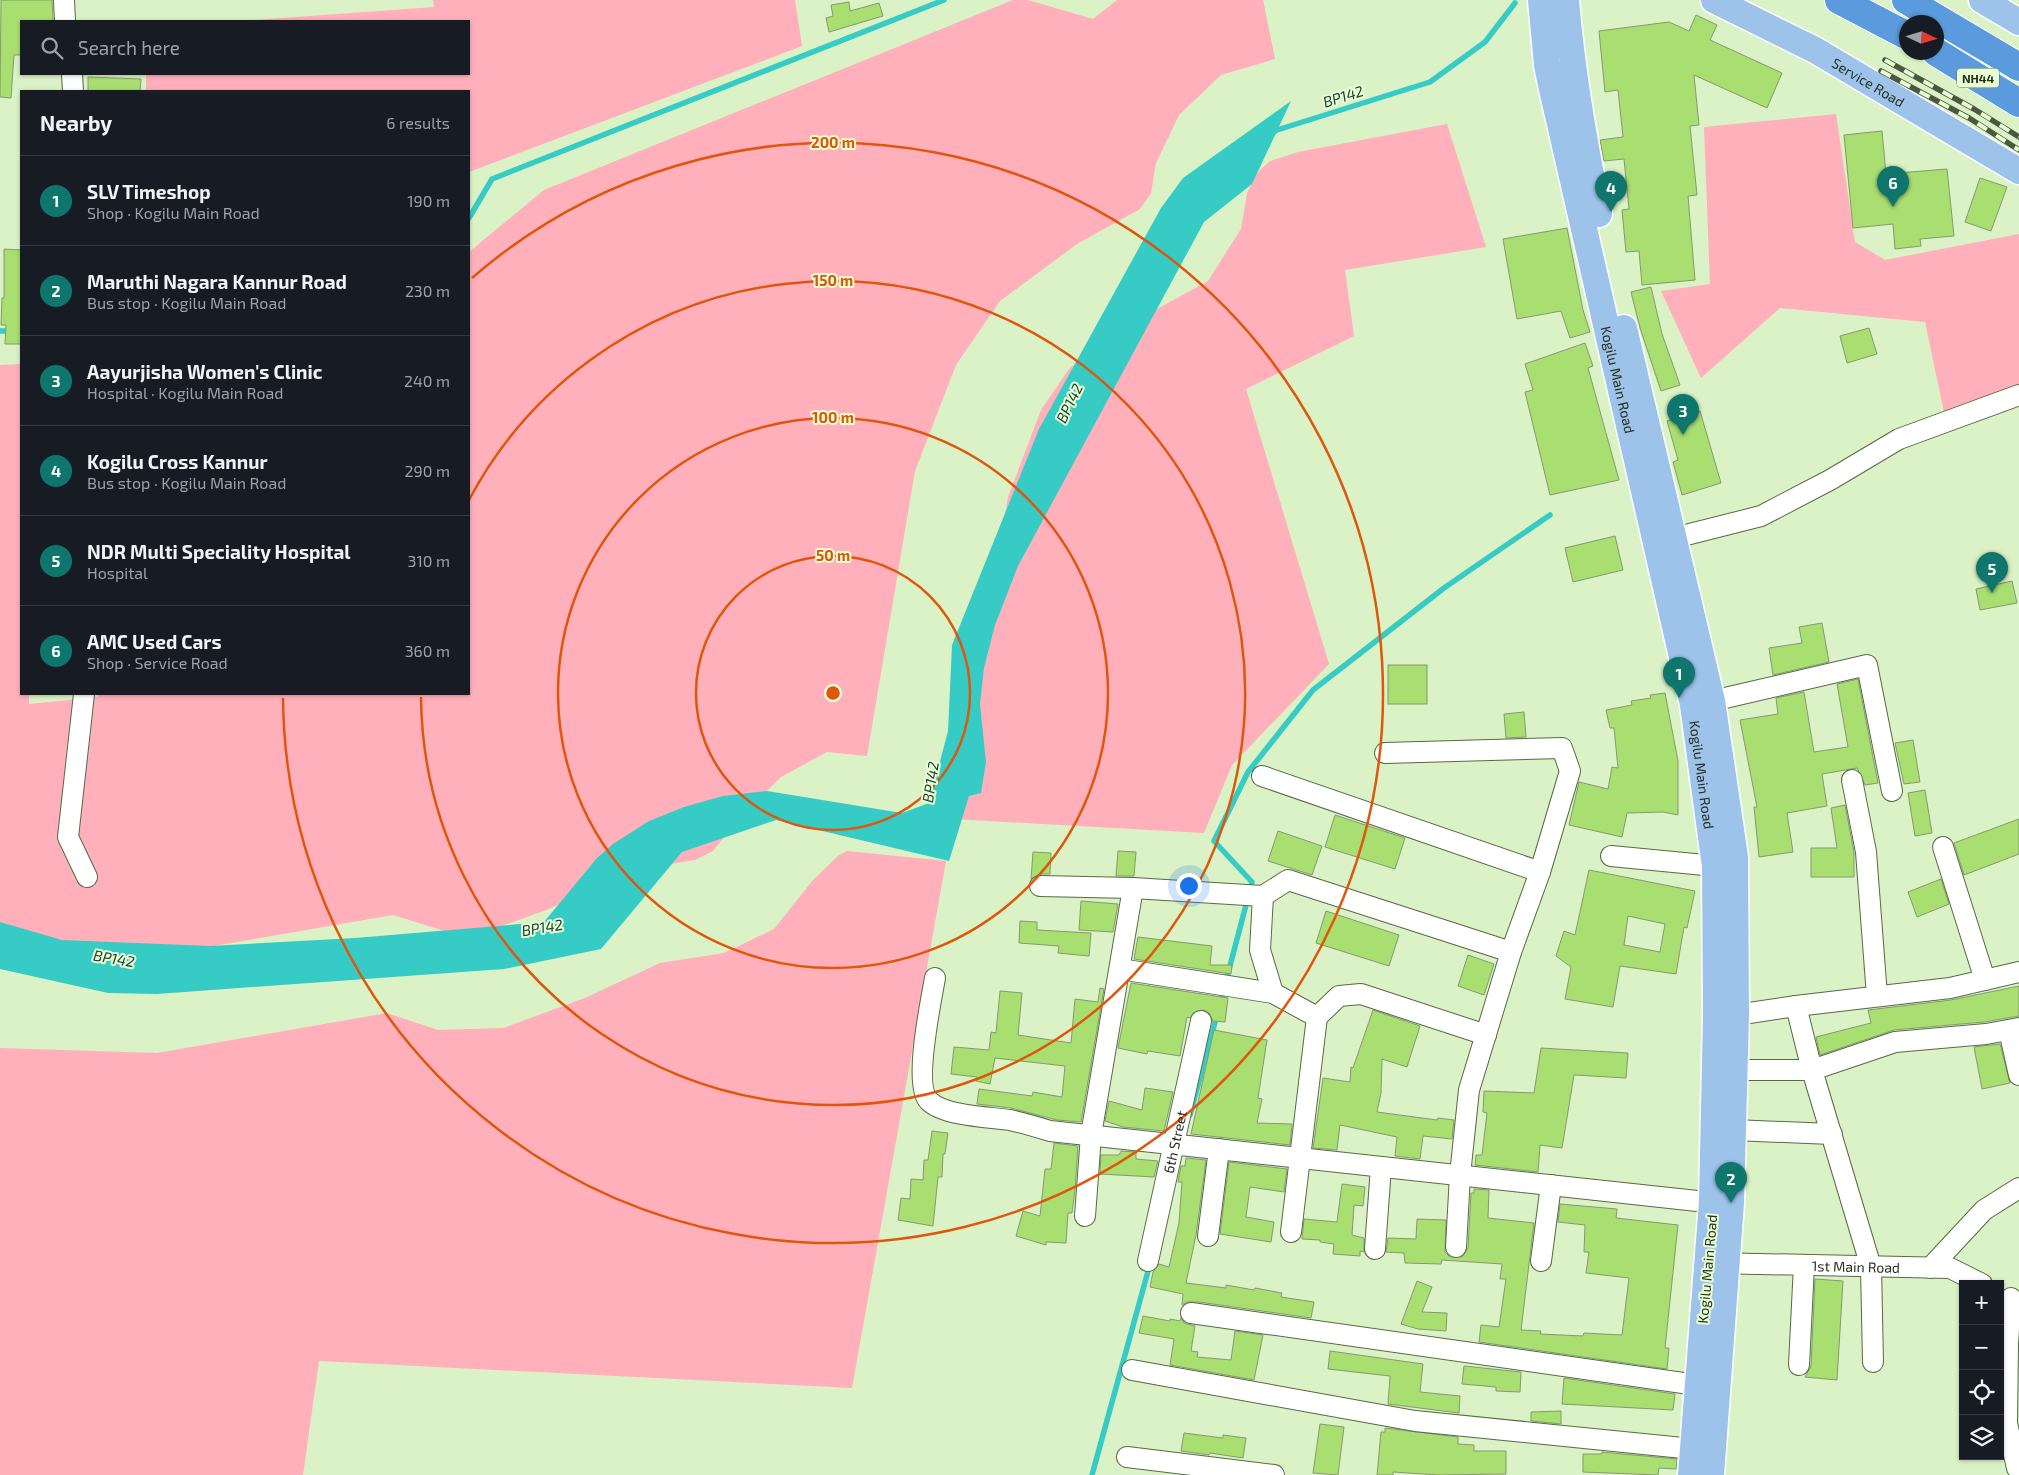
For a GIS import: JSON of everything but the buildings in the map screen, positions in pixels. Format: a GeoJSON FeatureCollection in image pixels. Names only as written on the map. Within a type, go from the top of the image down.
{"type":"FeatureCollection","features":[{"type":"Feature","properties":{"kind":"highway"},"geometry":{"type":"LineString","coordinates":[[1839,0],[1899,31]]}},
{"type":"Feature","properties":{"kind":"highway","name":"NH44"},"geometry":{"type":"LineString","coordinates":[[1906,0],[2019,67]]}},
{"type":"Feature","properties":{"kind":"highway","name":"NH44"},"geometry":{"type":"LineString","coordinates":[[1944,57],[2019,103]]}},
{"type":"Feature","properties":{"kind":"main road","name":"Kogilu Main Road"},"geometry":{"type":"LineString","coordinates":[[1541,0],[1585,151],[1616,296],[1674,538],[1671,568],[1712,701],[1735,857],[1736,1016],[1733,1130],[1722,1203],[1716,1263],[1697,1385],[1691,1475]]}},
{"type":"Feature","properties":{"kind":"main road","name":"Kogilu Main Road"},"geometry":{"type":"LineString","coordinates":[[1566,0],[1559,61],[1671,568],[1693,705],[1715,866],[1716,1015],[1722,1203]]}},
{"type":"Feature","properties":{"kind":"main road","name":"Service Road"},"geometry":{"type":"LineString","coordinates":[[1714,0],[1815,50],[2019,171]]}},
{"type":"Feature","properties":{"kind":"main road"},"geometry":{"type":"LineString","coordinates":[[1982,0],[2019,22]]}},
{"type":"Feature","properties":{"kind":"main road","name":"Kogilu Main Road"},"geometry":{"type":"LineString","coordinates":[[1710,1475],[1716,1263]]}},
{"type":"Feature","properties":{"kind":"street"},"geometry":{"type":"LineString","coordinates":[[64,0],[66,20]]}},
{"type":"Feature","properties":{"kind":"street"},"geometry":{"type":"LineString","coordinates":[[72,75],[73,90]]}},
{"type":"Feature","properties":{"kind":"street"},"geometry":{"type":"LineString","coordinates":[[1674,538],[1761,516],[1830,480],[1899,439],[2019,395]]}},
{"type":"Feature","properties":{"kind":"street"},"geometry":{"type":"LineString","coordinates":[[1712,701],[1867,665],[1892,791]]}},
{"type":"Feature","properties":{"kind":"street"},"geometry":{"type":"LineString","coordinates":[[84,695],[68,837],[87,877]]}},
{"type":"Feature","properties":{"kind":"street"},"geometry":{"type":"LineString","coordinates":[[1385,753],[1562,748],[1570,771],[1540,872],[1511,952],[1470,1090],[1460,1175],[1456,1247]]}},
{"type":"Feature","properties":{"kind":"street"},"geometry":{"type":"LineString","coordinates":[[1262,776],[1540,872]]}},
{"type":"Feature","properties":{"kind":"street"},"geometry":{"type":"LineString","coordinates":[[1852,780],[1866,852],[1877,996]]}},
{"type":"Feature","properties":{"kind":"street"},"geometry":{"type":"LineString","coordinates":[[1943,847],[1985,980]]}},
{"type":"Feature","properties":{"kind":"street"},"geometry":{"type":"LineString","coordinates":[[1611,856],[1715,866]]}},
{"type":"Feature","properties":{"kind":"street"},"geometry":{"type":"LineString","coordinates":[[1040,886],[1133,888],[1263,896],[1288,880],[1511,952]]}},
{"type":"Feature","properties":{"kind":"street"},"geometry":{"type":"LineString","coordinates":[[1085,1216],[1091,1135],[1133,888]]}},
{"type":"Feature","properties":{"kind":"street"},"geometry":{"type":"LineString","coordinates":[[1263,896],[1260,950],[1273,993]]}},
{"type":"Feature","properties":{"kind":"street"},"geometry":{"type":"LineString","coordinates":[[1120,969],[1273,993],[1317,1017]]}},
{"type":"Feature","properties":{"kind":"street"},"geometry":{"type":"LineString","coordinates":[[1736,1016],[1796,1006],[1950,988],[2019,972]]}},
{"type":"Feature","properties":{"kind":"street"},"geometry":{"type":"LineString","coordinates":[[935,978],[922,1065],[922,1082],[927,1100],[940,1109],[1012,1121],[1050,1131],[1722,1203]]}},
{"type":"Feature","properties":{"kind":"street"},"geometry":{"type":"LineString","coordinates":[[1291,1232],[1317,1017],[1339,996],[1361,994],[1486,1035]]}},
{"type":"Feature","properties":{"kind":"street"},"geometry":{"type":"LineString","coordinates":[[1796,1006],[1812,1070],[1871,1267],[1873,1362]]}},
{"type":"Feature","properties":{"kind":"street","name":"6th Street"},"geometry":{"type":"LineString","coordinates":[[1148,1261],[1201,1021]]}},
{"type":"Feature","properties":{"kind":"street"},"geometry":{"type":"LineString","coordinates":[[1734,1070],[1812,1070],[1895,1042],[1986,1034],[2014,1029],[2019,1075]]}},
{"type":"Feature","properties":{"kind":"street"},"geometry":{"type":"LineString","coordinates":[[1733,1130],[1832,1134]]}},
{"type":"Feature","properties":{"kind":"street"},"geometry":{"type":"LineString","coordinates":[[1208,1236],[1219,1149]]}},
{"type":"Feature","properties":{"kind":"street"},"geometry":{"type":"LineString","coordinates":[[1375,1249],[1381,1167]]}},
{"type":"Feature","properties":{"kind":"street"},"geometry":{"type":"LineString","coordinates":[[1541,1261],[1551,1185]]}},
{"type":"Feature","properties":{"kind":"street"},"geometry":{"type":"LineString","coordinates":[[1930,1268],[1984,1210],[2019,1188]]}},
{"type":"Feature","properties":{"kind":"street","name":"1st Main Road"},"geometry":{"type":"LineString","coordinates":[[1716,1263],[1950,1268],[1974,1280]]}},
{"type":"Feature","properties":{"kind":"street"},"geometry":{"type":"LineString","coordinates":[[1799,1365],[1804,1265]]}},
{"type":"Feature","properties":{"kind":"street"},"geometry":{"type":"LineString","coordinates":[[2010,1297],[2007,1423],[2017,1468]]}},
{"type":"Feature","properties":{"kind":"street"},"geometry":{"type":"LineString","coordinates":[[1190,1313],[1697,1385]]}},
{"type":"Feature","properties":{"kind":"street"},"geometry":{"type":"LineString","coordinates":[[1132,1370],[1415,1421],[1693,1449]]}},
{"type":"Feature","properties":{"kind":"street"},"geometry":{"type":"LineString","coordinates":[[1127,1457],[1274,1475]]}},
{"type":"Feature","properties":{"kind":"shaded area"},"geometry":{"type":"Polygon","coordinates":[[[433,0],[795,0],[802,46],[470,172],[470,90],[146,90],[146,75],[470,75],[470,20],[253,20],[434,7],[433,0]]]}},
{"type":"Feature","properties":{"kind":"shaded area"},"geometry":{"type":"Polygon","coordinates":[[[1013,0],[1028,0],[1093,19],[1117,0],[1263,0],[1275,59],[1221,75],[1179,115],[1156,163],[1151,193],[1140,209],[1077,244],[1000,301],[956,365],[915,471],[867,756],[827,752],[781,777],[742,815],[713,851],[695,860],[632,870],[549,909],[485,932],[451,933],[393,915],[150,957],[0,951],[0,365],[20,364],[20,695],[29,695],[29,704],[98,697],[99,695],[470,695],[470,251],[544,190],[1013,0]]]}},
{"type":"Feature","properties":{"kind":"shaded area"},"geometry":{"type":"Polygon","coordinates":[[[1836,114],[1855,242],[1885,260],[2019,234],[2019,385],[1944,412],[1925,322],[1780,308],[1701,378],[1661,291],[1710,284],[1704,127],[1836,114]]]}},
{"type":"Feature","properties":{"kind":"shaded area"},"geometry":{"type":"Polygon","coordinates":[[[1447,124],[1486,247],[1345,270],[1354,336],[1246,389],[1329,664],[1232,765],[1204,833],[953,819],[1008,497],[1041,410],[1069,369],[1128,325],[1208,281],[1241,229],[1247,193],[1257,173],[1270,161],[1298,152],[1447,124]]]}},
{"type":"Feature","properties":{"kind":"shaded area"},"geometry":{"type":"Polygon","coordinates":[[[847,851],[946,861],[852,1388],[319,1361],[303,1475],[0,1475],[0,1048],[157,1053],[387,1013],[438,1030],[503,1028],[585,998],[660,963],[724,953],[774,929],[813,880],[838,856],[847,851]]]}},
{"type":"Feature","properties":{"kind":"water"},"geometry":{"type":"Polygon","coordinates":[[[1291,101],[1252,184],[1204,222],[1018,566],[995,625],[984,668],[980,704],[986,762],[981,793],[969,796],[949,861],[776,820],[682,852],[601,949],[504,969],[157,994],[108,993],[0,969],[0,922],[62,940],[210,946],[355,938],[544,922],[597,858],[613,844],[649,821],[684,807],[723,796],[767,791],[902,813],[929,803],[948,731],[952,645],[1039,429],[1161,208],[1183,178],[1291,101]]]}},
{"type":"Feature","properties":{"kind":"waterway"},"geometry":{"type":"LineString","coordinates":[[470,216],[492,179],[944,0]]}},
{"type":"Feature","properties":{"kind":"waterway","name":"BP142"},"geometry":{"type":"LineString","coordinates":[[1271,134],[1277,130],[1430,82],[1485,42],[1515,3]]}},
{"type":"Feature","properties":{"kind":"waterway"},"geometry":{"type":"LineString","coordinates":[[0,331],[20,331]]}},
{"type":"Feature","properties":{"kind":"waterway"},"geometry":{"type":"LineString","coordinates":[[1220,1004],[1252,882],[1214,841],[1248,772],[1313,690],[1444,588],[1550,515]]}},
{"type":"Feature","properties":{"kind":"waterway"},"geometry":{"type":"LineString","coordinates":[[1190,1115],[1217,1015]]}},
{"type":"Feature","properties":{"kind":"waterway"},"geometry":{"type":"LineString","coordinates":[[1092,1475],[1150,1264]]}},
{"type":"Feature","properties":{"kind":"railway"},"geometry":{"type":"LineString","coordinates":[[1885,60],[1974,109],[2019,137]]}},
{"type":"Feature","properties":{"kind":"railway"},"geometry":{"type":"LineString","coordinates":[[1881,71],[1969,118],[2019,150]]}},
{"type":"Feature","properties":{"kind":"place","name":"AMC Used Cars"},"geometry":{"type":"Point","coordinates":[1893,207]}},
{"type":"Feature","properties":{"kind":"place","name":"Kogilu Cross Kannur"},"geometry":{"type":"Point","coordinates":[1611,212]}},
{"type":"Feature","properties":{"kind":"place","name":"Aayurjisha Women's Clinic"},"geometry":{"type":"Point","coordinates":[1683,435]}},
{"type":"Feature","properties":{"kind":"place","name":"NDR Multi Speciality Hospital"},"geometry":{"type":"Point","coordinates":[1992,593]}},
{"type":"Feature","properties":{"kind":"place","name":"SLV Timeshop"},"geometry":{"type":"Point","coordinates":[1679,698]}},
{"type":"Feature","properties":{"kind":"place","name":"Maruthi Nagara Kannur Road"},"geometry":{"type":"Point","coordinates":[1731,1203]}}]}
